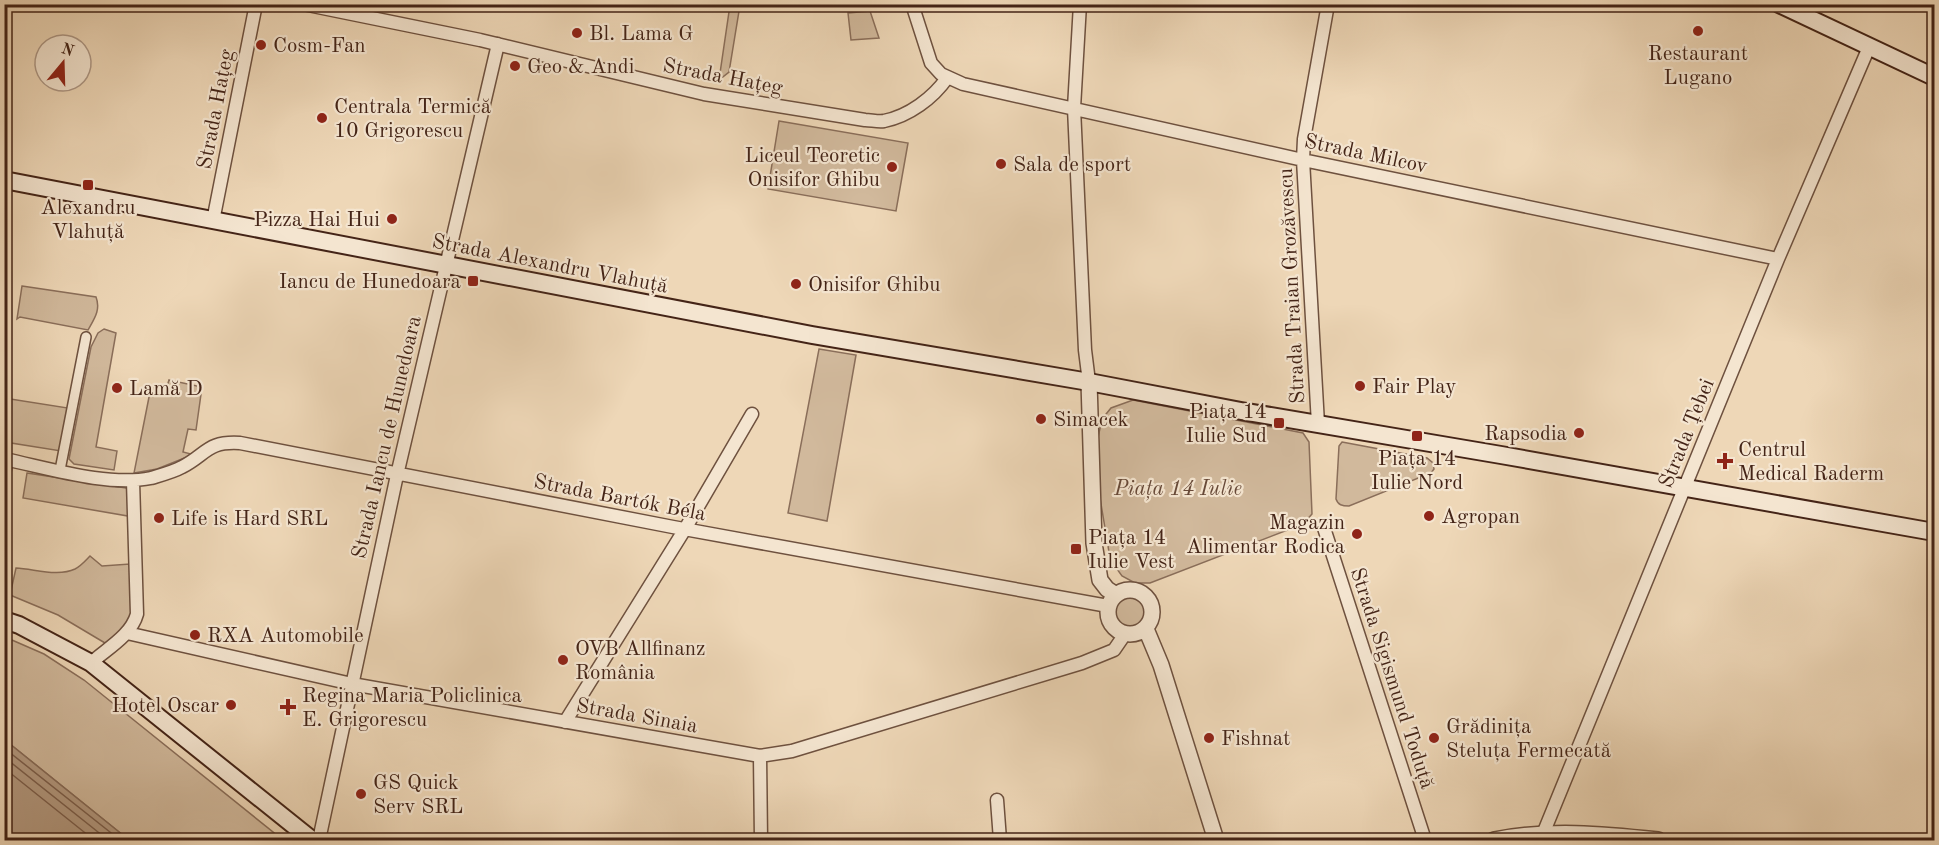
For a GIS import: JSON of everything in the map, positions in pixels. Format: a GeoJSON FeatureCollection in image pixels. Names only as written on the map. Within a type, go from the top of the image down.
{"type":"FeatureCollection","features":[{"type":"Feature","properties":{"kind":"main road"},"geometry":{"type":"LineString","coordinates":[[1779,4],[1935,77]]}},
{"type":"Feature","properties":{"kind":"main road","name":"Strada Alexandru Vlahuță"},"geometry":{"type":"LineString","coordinates":[[4,180],[801,333],[1089,382]]}},
{"type":"Feature","properties":{"kind":"main road"},"geometry":{"type":"LineString","coordinates":[[1089,382],[1241,411],[1935,532]]}},
{"type":"Feature","properties":{"kind":"main road"},"geometry":{"type":"LineString","coordinates":[[4,620],[91,663],[312,840]]}},
{"type":"Feature","properties":{"kind":"street","name":"Strada Hațeg"},"geometry":{"type":"LineString","coordinates":[[213,221],[256,4]]}},
{"type":"Feature","properties":{"kind":"street","name":"Strada Hațeg"},"geometry":{"type":"LineString","coordinates":[[303,4],[498,44],[704,94],[865,120],[884,121],[903,114],[935,94],[947,78]]}},
{"type":"Feature","properties":{"kind":"street"},"geometry":{"type":"LineString","coordinates":[[912,4],[931,63],[937,72],[947,78]]}},
{"type":"Feature","properties":{"kind":"street"},"geometry":{"type":"LineString","coordinates":[[1080,4],[1074,108],[1085,350],[1089,382],[1095,552],[1100,580],[1112,601],[1109,621],[1113,627],[1125,634],[1132,635],[1146,629],[1153,617],[1148,598],[1136,590],[1122,591],[1112,601]]}},
{"type":"Feature","properties":{"kind":"street","name":"Strada Traian Grozăvescu"},"geometry":{"type":"LineString","coordinates":[[1318,424],[1303,160],[1304,139],[1328,4]]}},
{"type":"Feature","properties":{"kind":"street","name":"Strada Iancu de Hunedoara"},"geometry":{"type":"LineString","coordinates":[[319,840],[397,475],[498,44]]}},
{"type":"Feature","properties":{"kind":"street","name":"Strada Țebei"},"geometry":{"type":"LineString","coordinates":[[1543,834],[1778,258],[1869,47]]}},
{"type":"Feature","properties":{"kind":"street","name":"Strada Milcov"},"geometry":{"type":"LineString","coordinates":[[947,78],[963,84],[1303,160],[1778,258]]}},
{"type":"Feature","properties":{"kind":"street"},"geometry":{"type":"LineString","coordinates":[[60,470],[86,337]]}},
{"type":"Feature","properties":{"kind":"street"},"geometry":{"type":"LineString","coordinates":[[565,722],[685,529],[752,414]]}},
{"type":"Feature","properties":{"kind":"street","name":"Strada Bartók Béla"},"geometry":{"type":"LineString","coordinates":[[4,459],[106,479],[133,481],[166,474],[183,467],[213,446],[226,442],[240,443],[685,529],[1112,601]]}},
{"type":"Feature","properties":{"kind":"street"},"geometry":{"type":"LineString","coordinates":[[91,663],[127,633],[135,622],[137,614],[133,481]]}},
{"type":"Feature","properties":{"kind":"street","name":"Strada Sigismund Toduță"},"geometry":{"type":"LineString","coordinates":[[1324,528],[1425,840]]}},
{"type":"Feature","properties":{"kind":"street"},"geometry":{"type":"LineString","coordinates":[[1146,629],[1161,665],[1216,840]]}},
{"type":"Feature","properties":{"kind":"street","name":"Strada Sinaia"},"geometry":{"type":"LineString","coordinates":[[127,633],[352,684],[760,756],[792,751],[1082,663],[1114,650],[1125,634]]}},
{"type":"Feature","properties":{"kind":"street"},"geometry":{"type":"LineString","coordinates":[[760,756],[761,840]]}},
{"type":"Feature","properties":{"kind":"street"},"geometry":{"type":"LineString","coordinates":[[996,800],[1000,840]]}},
{"type":"Feature","properties":{"kind":"street"},"geometry":{"type":"LineString","coordinates":[[1494,840],[1543,834],[1605,834],[1658,840]]}},
{"type":"Feature","properties":{"kind":"green space"},"geometry":{"type":"Polygon","coordinates":[[[730,5],[740,5],[729,72],[719,80],[730,5]]]}},
{"type":"Feature","properties":{"kind":"green space"},"geometry":{"type":"Polygon","coordinates":[[[870,11],[879,38],[851,40],[848,13],[870,11]]]}},
{"type":"Feature","properties":{"kind":"green space"},"geometry":{"type":"Polygon","coordinates":[[[779,121],[908,143],[896,211],[768,189],[779,121]]]}},
{"type":"Feature","properties":{"kind":"green space"},"geometry":{"type":"Polygon","coordinates":[[[22,286],[96,297],[98,306],[88,330],[20,317],[17,319],[22,286]]]}},
{"type":"Feature","properties":{"kind":"green space"},"geometry":{"type":"Polygon","coordinates":[[[104,329],[116,333],[96,447],[117,451],[114,470],[74,464],[69,459],[91,347],[98,333],[104,329]]]}},
{"type":"Feature","properties":{"kind":"green space"},"geometry":{"type":"Polygon","coordinates":[[[819,349],[856,355],[827,521],[788,513],[819,349]]]}},
{"type":"Feature","properties":{"kind":"green space"},"geometry":{"type":"Polygon","coordinates":[[[169,380],[202,387],[196,430],[188,429],[183,452],[191,454],[157,469],[134,473],[151,387],[166,390],[169,380]]]}},
{"type":"Feature","properties":{"kind":"green space"},"geometry":{"type":"Polygon","coordinates":[[[4,398],[68,408],[61,451],[5,442],[4,398]]]}},
{"type":"Feature","properties":{"kind":"green space","name":"Piața 14 Iulie"},"geometry":{"type":"Polygon","coordinates":[[[1133,400],[1303,433],[1309,442],[1312,514],[1303,524],[1150,583],[1135,583],[1122,576],[1109,552],[1098,486],[1096,447],[1102,419],[1111,408],[1133,400]]]}},
{"type":"Feature","properties":{"kind":"green space"},"geometry":{"type":"Polygon","coordinates":[[[1342,442],[1427,458],[1433,463],[1434,469],[1431,473],[1349,506],[1342,505],[1336,499],[1339,446],[1342,442]]]}},
{"type":"Feature","properties":{"kind":"green space"},"geometry":{"type":"Polygon","coordinates":[[[5,462],[12,468],[5,506],[5,462]]]}},
{"type":"Feature","properties":{"kind":"green space"},"geometry":{"type":"Polygon","coordinates":[[[27,473],[126,488],[128,489],[128,516],[23,498],[27,473]]]}},
{"type":"Feature","properties":{"kind":"green space"},"geometry":{"type":"Polygon","coordinates":[[[90,556],[102,566],[130,564],[133,612],[127,626],[105,643],[58,615],[10,595],[16,568],[54,572],[68,571],[75,569],[90,556]]]}},
{"type":"Feature","properties":{"kind":"green space"},"geometry":{"type":"Polygon","coordinates":[[[1131,594],[1144,599],[1149,612],[1144,625],[1131,630],[1118,625],[1113,612],[1118,599],[1131,594]]]}},
{"type":"Feature","properties":{"kind":"green space"},"geometry":{"type":"Polygon","coordinates":[[[5,637],[44,654],[84,680],[283,840],[129,840],[5,740],[5,637]]]}},
{"type":"Feature","properties":{"kind":"water"},"geometry":{"type":"Polygon","coordinates":[[[5,740],[129,840],[5,840],[5,740]]]}},
{"type":"Feature","properties":{"kind":"place","name":"Restaurant Lugano"},"geometry":{"type":"Point","coordinates":[1698,31]}},
{"type":"Feature","properties":{"kind":"place","name":"Bl. Lama G"},"geometry":{"type":"Point","coordinates":[577,33]}},
{"type":"Feature","properties":{"kind":"place","name":"Cosm-Fan"},"geometry":{"type":"Point","coordinates":[261,45]}},
{"type":"Feature","properties":{"kind":"place","name":"Geo & Andi"},"geometry":{"type":"Point","coordinates":[515,66]}},
{"type":"Feature","properties":{"kind":"place","name":"Centrala Termică 10 Grigorescu"},"geometry":{"type":"Point","coordinates":[322,118]}},
{"type":"Feature","properties":{"kind":"place","name":"Sala de sport"},"geometry":{"type":"Point","coordinates":[1001,164]}},
{"type":"Feature","properties":{"kind":"place","name":"Liceul Teoretic Onisifor Ghibu"},"geometry":{"type":"Point","coordinates":[892,167]}},
{"type":"Feature","properties":{"kind":"place","name":"Alexandru Vlahuță"},"geometry":{"type":"Point","coordinates":[88,185]}},
{"type":"Feature","properties":{"kind":"place","name":"Pizza Hai Hui"},"geometry":{"type":"Point","coordinates":[392,219]}},
{"type":"Feature","properties":{"kind":"place","name":"Iancu de Hunedoara"},"geometry":{"type":"Point","coordinates":[473,281]}},
{"type":"Feature","properties":{"kind":"place","name":"Onisifor Ghibu"},"geometry":{"type":"Point","coordinates":[796,284]}},
{"type":"Feature","properties":{"kind":"place","name":"Fair Play"},"geometry":{"type":"Point","coordinates":[1360,386]}},
{"type":"Feature","properties":{"kind":"place","name":"Lamă D"},"geometry":{"type":"Point","coordinates":[117,388]}},
{"type":"Feature","properties":{"kind":"place","name":"Simacek"},"geometry":{"type":"Point","coordinates":[1041,419]}},
{"type":"Feature","properties":{"kind":"place","name":"Piața 14 Iulie Sud"},"geometry":{"type":"Point","coordinates":[1279,423]}},
{"type":"Feature","properties":{"kind":"place","name":"Rapsodia"},"geometry":{"type":"Point","coordinates":[1579,433]}},
{"type":"Feature","properties":{"kind":"place","name":"Piața 14 Iulie Nord"},"geometry":{"type":"Point","coordinates":[1417,436]}},
{"type":"Feature","properties":{"kind":"place","name":"Centrul Medical Raderm"},"geometry":{"type":"Point","coordinates":[1725,461]}},
{"type":"Feature","properties":{"kind":"place","name":"Agropan"},"geometry":{"type":"Point","coordinates":[1429,516]}},
{"type":"Feature","properties":{"kind":"place","name":"Life is Hard SRL"},"geometry":{"type":"Point","coordinates":[159,518]}},
{"type":"Feature","properties":{"kind":"place","name":"Magazin Alimentar Rodica"},"geometry":{"type":"Point","coordinates":[1357,534]}},
{"type":"Feature","properties":{"kind":"place","name":"Piața 14 Iulie Vest"},"geometry":{"type":"Point","coordinates":[1076,549]}},
{"type":"Feature","properties":{"kind":"place","name":"RXA Automobile"},"geometry":{"type":"Point","coordinates":[195,635]}},
{"type":"Feature","properties":{"kind":"place","name":"OVB Allfinanz România"},"geometry":{"type":"Point","coordinates":[563,660]}},
{"type":"Feature","properties":{"kind":"place","name":"Hotel Oscar"},"geometry":{"type":"Point","coordinates":[231,705]}},
{"type":"Feature","properties":{"kind":"place","name":"Regina Maria Policlinica E. Grigorescu"},"geometry":{"type":"Point","coordinates":[288,707]}},
{"type":"Feature","properties":{"kind":"place","name":"Fishnat"},"geometry":{"type":"Point","coordinates":[1209,738]}},
{"type":"Feature","properties":{"kind":"place","name":"Grădinița Steluța Fermecată"},"geometry":{"type":"Point","coordinates":[1434,738]}},
{"type":"Feature","properties":{"kind":"place","name":"GS Quick Serv SRL"},"geometry":{"type":"Point","coordinates":[361,794]}}]}
